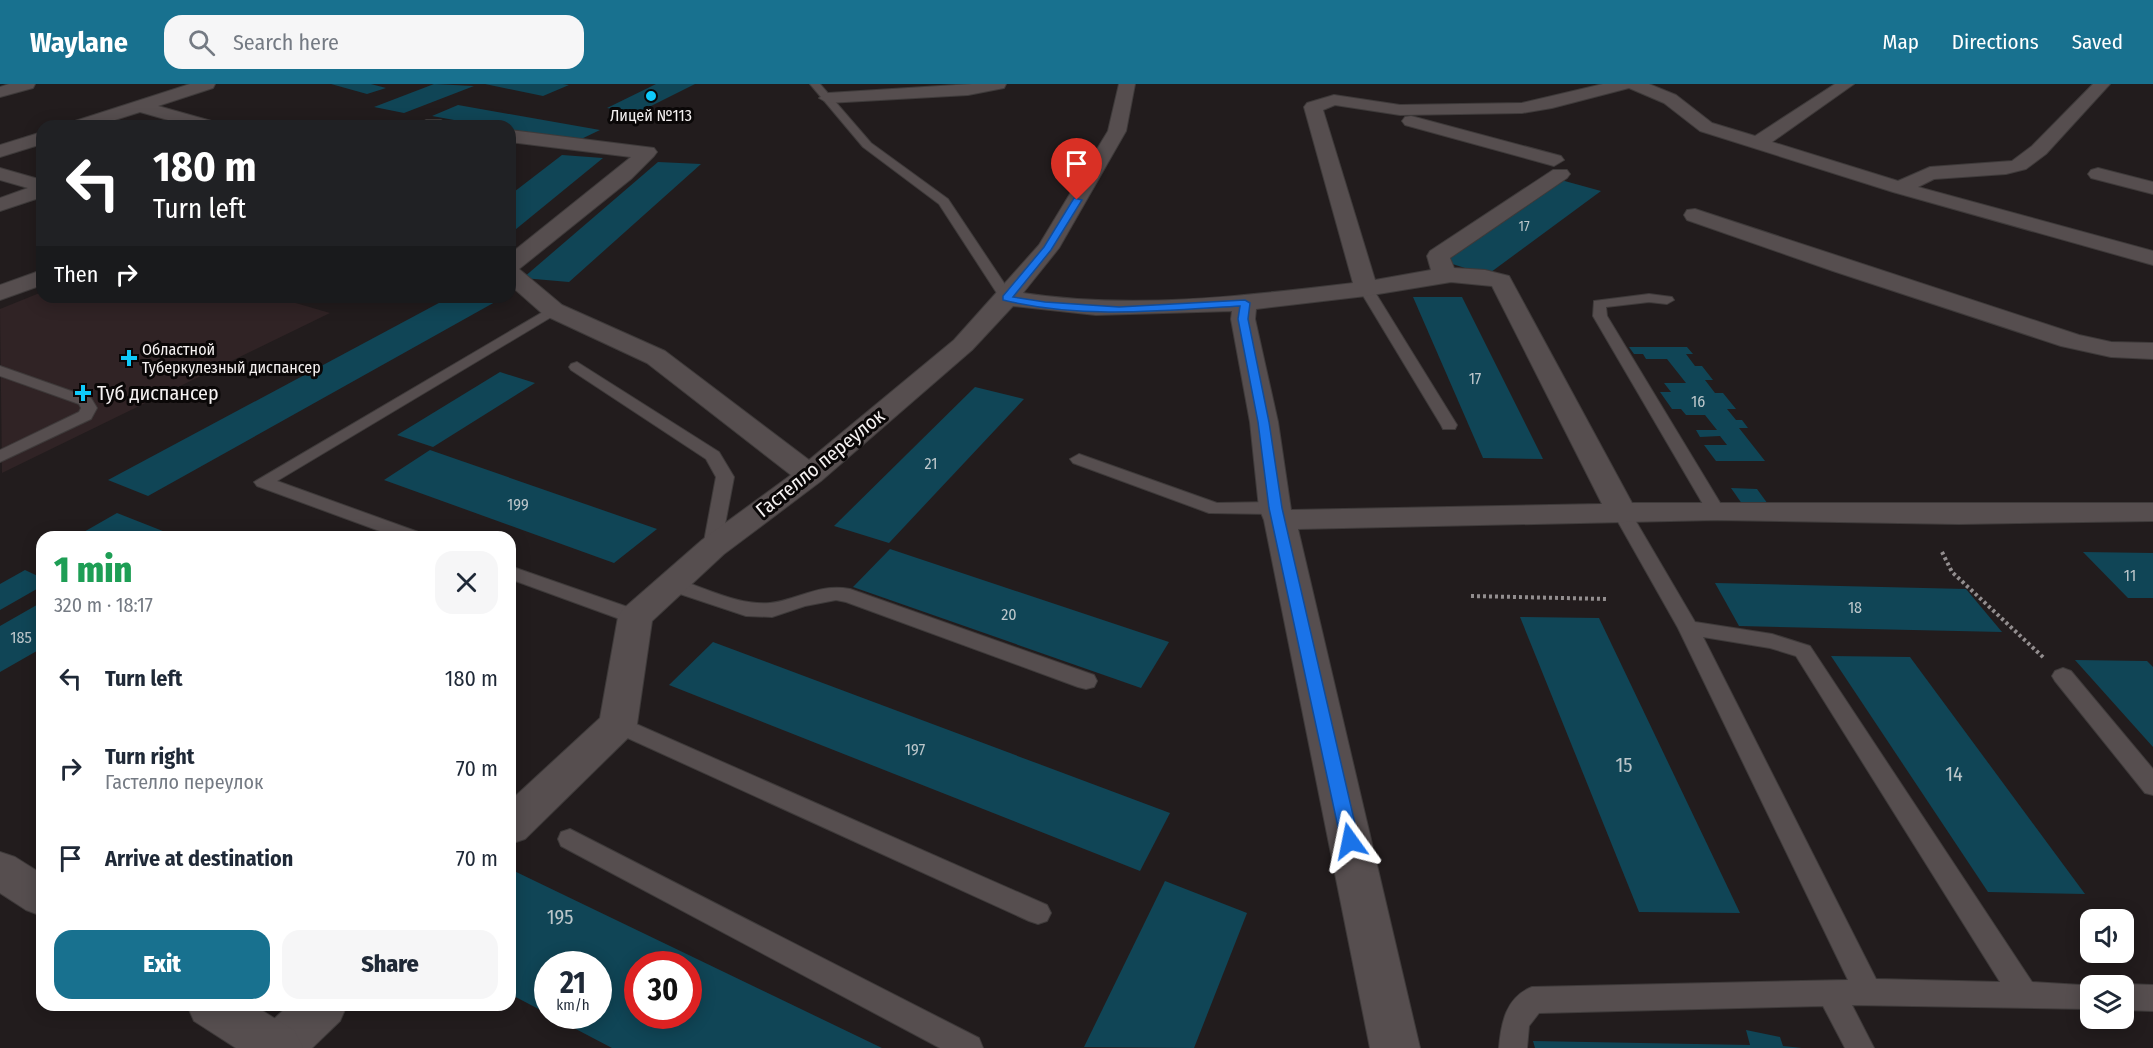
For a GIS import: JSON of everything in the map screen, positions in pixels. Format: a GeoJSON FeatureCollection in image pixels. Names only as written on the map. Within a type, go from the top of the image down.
{"type":"FeatureCollection","features":[{"type":"Feature","properties":{"kind":"street"},"geometry":{"type":"LineString","coordinates":[[0,92],[27,84]]}},
{"type":"Feature","properties":{"kind":"street"},"geometry":{"type":"LineString","coordinates":[[97,120],[207,84]]}},
{"type":"Feature","properties":{"kind":"street"},"geometry":{"type":"LineString","coordinates":[[828,98],[968,90],[998,84]]}},
{"type":"Feature","properties":{"kind":"street","name":"Гастелло переулок"},"geometry":{"type":"LineString","coordinates":[[635,617],[713,547],[810,475],[963,345],[1048,248],[1117,131],[1127,84]]}},
{"type":"Feature","properties":{"kind":"street"},"geometry":{"type":"LineString","coordinates":[[1366,289],[1313,107],[1335,100],[1400,110],[1522,108],[1552,103],[1623,84]]}},
{"type":"Feature","properties":{"kind":"street"},"geometry":{"type":"LineString","coordinates":[[1635,84],[1670,99],[1695,121],[1706,127],[1900,188],[2153,258]]}},
{"type":"Feature","properties":{"kind":"street"},"geometry":{"type":"LineString","coordinates":[[1756,143],[1846,84]]}},
{"type":"Feature","properties":{"kind":"street"},"geometry":{"type":"LineString","coordinates":[[1900,188],[1930,173],[2006,168],[2019,165],[2039,150],[2102,84]]}},
{"type":"Feature","properties":{"kind":"street"},"geometry":{"type":"LineString","coordinates":[[1335,100],[1557,167],[1438,256],[1445,276]]}},
{"type":"Feature","properties":{"kind":"street"},"geometry":{"type":"LineString","coordinates":[[140,106],[188,120]]}},
{"type":"Feature","properties":{"kind":"street"},"geometry":{"type":"LineString","coordinates":[[516,137],[596,148],[647,152],[624,175],[516,260]]}},
{"type":"Feature","properties":{"kind":"street"},"geometry":{"type":"LineString","coordinates":[[0,151],[36,140]]}},
{"type":"Feature","properties":{"kind":"street"},"geometry":{"type":"LineString","coordinates":[[0,174],[36,186]]}},
{"type":"Feature","properties":{"kind":"street"},"geometry":{"type":"LineString","coordinates":[[2098,174],[2153,188]]}},
{"type":"Feature","properties":{"kind":"street"},"geometry":{"type":"LineString","coordinates":[[0,205],[36,190]]}},
{"type":"Feature","properties":{"kind":"street"},"geometry":{"type":"LineString","coordinates":[[1695,215],[2053,334],[2098,347],[2153,351]]}},
{"type":"Feature","properties":{"kind":"street"},"geometry":{"type":"LineString","coordinates":[[1006,298],[1045,305],[1119,310],[1245,303],[1366,289],[1445,276],[1479,276],[1501,281],[1622,513]]}},
{"type":"Feature","properties":{"kind":"street"},"geometry":{"type":"LineString","coordinates":[[516,278],[553,310],[656,357],[810,475]]}},
{"type":"Feature","properties":{"kind":"street"},"geometry":{"type":"LineString","coordinates":[[0,293],[36,279]]}},
{"type":"Feature","properties":{"kind":"street"},"geometry":{"type":"LineString","coordinates":[[1245,303],[1243,319],[1264,422],[1277,514],[1395,1048]]}},
{"type":"Feature","properties":{"kind":"street"},"geometry":{"type":"LineString","coordinates":[[1277,514],[1716,511],[1959,514],[2153,512]]}},
{"type":"Feature","properties":{"kind":"street"},"geometry":{"type":"LineString","coordinates":[[516,821],[618,724],[635,617]]}},
{"type":"Feature","properties":{"kind":"street"},"geometry":{"type":"LineString","coordinates":[[0,870],[36,893]]}},
{"type":"Feature","properties":{"kind":"street"},"geometry":{"type":"LineString","coordinates":[[220,1011],[278,1048],[317,1011]]}},
{"type":"Feature","properties":{"kind":"lane"},"geometry":{"type":"LineString","coordinates":[[814,84],[867,145],[944,202],[1006,298]]}},
{"type":"Feature","properties":{"kind":"lane"},"geometry":{"type":"LineString","coordinates":[[1366,289],[1449,425]]}},
{"type":"Feature","properties":{"kind":"lane"},"geometry":{"type":"LineString","coordinates":[[1667,300],[1649,298],[1599,304],[1600,316],[1716,511]]}},
{"type":"Feature","properties":{"kind":"lane"},"geometry":{"type":"LineString","coordinates":[[398,531],[263,482],[553,310]]}},
{"type":"Feature","properties":{"kind":"lane"},"geometry":{"type":"LineString","coordinates":[[577,368],[713,456],[725,477],[713,547]]}},
{"type":"Feature","properties":{"kind":"lane"},"geometry":{"type":"LineString","coordinates":[[0,370],[85,401],[89,408],[84,415],[0,457]]}},
{"type":"Feature","properties":{"kind":"lane"},"geometry":{"type":"LineString","coordinates":[[1079,459],[1215,509],[1277,514]]}},
{"type":"Feature","properties":{"kind":"lane"},"geometry":{"type":"LineString","coordinates":[[1622,513],[1688,628],[1868,992]]}},
{"type":"Feature","properties":{"kind":"lane"},"geometry":{"type":"LineString","coordinates":[[516,574],[635,617]]}},
{"type":"Feature","properties":{"kind":"lane"},"geometry":{"type":"LineString","coordinates":[[672,584],[754,609],[772,610],[801,600],[836,593],[850,596],[1086,681]]}},
{"type":"Feature","properties":{"kind":"lane"},"geometry":{"type":"LineString","coordinates":[[1688,628],[1772,641],[1803,651],[2023,993]]}},
{"type":"Feature","properties":{"kind":"lane"},"geometry":{"type":"LineString","coordinates":[[2063,676],[2153,786]]}},
{"type":"Feature","properties":{"kind":"lane"},"geometry":{"type":"LineString","coordinates":[[618,724],[1038,913]]}},
{"type":"Feature","properties":{"kind":"lane"},"geometry":{"type":"LineString","coordinates":[[570,839],[969,1048]]}},
{"type":"Feature","properties":{"kind":"lane"},"geometry":{"type":"LineString","coordinates":[[1513,1048],[1515,1022],[1532,1000],[1868,992],[2080,996]]}},
{"type":"Feature","properties":{"kind":"lane"},"geometry":{"type":"LineString","coordinates":[[1831,993],[1860,1048]]}},
{"type":"Feature","properties":{"kind":"lane"},"geometry":{"type":"LineString","coordinates":[[2134,997],[2153,998]]}},
{"type":"Feature","properties":{"kind":"path"},"geometry":{"type":"LineString","coordinates":[[1942,552],[1952,572],[2063,676]]}},
{"type":"Feature","properties":{"kind":"path"},"geometry":{"type":"LineString","coordinates":[[1471,596],[1607,600]]}},
{"type":"Feature","properties":{"kind":"shaded area","name":"Туб диспансер"},"geometry":{"type":"Polygon","coordinates":[[[36,294],[36,303],[296,303],[330,313],[2,473],[0,309],[36,294]]]}},
{"type":"Feature","properties":{"kind":"building"},"geometry":{"type":"Polygon","coordinates":[[[331,84],[371,84],[386,88],[367,94],[331,84]]]}},
{"type":"Feature","properties":{"kind":"building"},"geometry":{"type":"Polygon","coordinates":[[[434,84],[474,86],[404,113],[374,107],[434,84]]]}},
{"type":"Feature","properties":{"kind":"building"},"geometry":{"type":"Polygon","coordinates":[[[485,84],[563,84],[569,85],[543,96],[485,84]]]}},
{"type":"Feature","properties":{"kind":"building","name":"Лицей №113"},"geometry":{"type":"Polygon","coordinates":[[[656,84],[695,84],[637,113],[607,108],[656,84]]]}},
{"type":"Feature","properties":{"kind":"building"},"geometry":{"type":"Polygon","coordinates":[[[458,105],[600,130],[575,142],[516,131],[516,120],[454,120],[432,116],[458,105]]]}},
{"type":"Feature","properties":{"kind":"building"},"geometry":{"type":"Polygon","coordinates":[[[562,155],[603,158],[516,229],[516,190],[562,155]]]}},
{"type":"Feature","properties":{"kind":"building"},"geometry":{"type":"Polygon","coordinates":[[[658,162],[701,164],[569,282],[523,278],[658,162]]]}},
{"type":"Feature","properties":{"kind":"building"},"geometry":{"type":"Polygon","coordinates":[[[1561,180],[1601,191],[1487,275],[1443,261],[1561,180]]]}},
{"type":"Feature","properties":{"kind":"building"},"geometry":{"type":"Polygon","coordinates":[[[1413,297],[1462,297],[1543,459],[1483,458],[1413,297]]]}},
{"type":"Feature","properties":{"kind":"building"},"geometry":{"type":"Polygon","coordinates":[[[439,303],[493,303],[148,496],[108,480],[439,303]]]}},
{"type":"Feature","properties":{"kind":"building"},"geometry":{"type":"Polygon","coordinates":[[[1629,347],[1687,347],[1693,354],[1686,354],[1695,366],[1702,366],[1713,380],[1705,380],[1715,393],[1723,393],[1736,409],[1727,409],[1736,420],[1742,420],[1748,428],[1739,428],[1765,461],[1716,461],[1704,445],[1727,445],[1720,436],[1700,437],[1696,430],[1717,430],[1705,415],[1686,415],[1681,409],[1672,409],[1660,392],[1671,392],[1664,383],[1686,383],[1667,359],[1646,359],[1643,354],[1634,354],[1629,347]]]}},
{"type":"Feature","properties":{"kind":"building"},"geometry":{"type":"Polygon","coordinates":[[[500,372],[535,383],[433,447],[397,435],[500,372]]]}},
{"type":"Feature","properties":{"kind":"building"},"geometry":{"type":"Polygon","coordinates":[[[975,387],[1024,399],[889,543],[834,526],[975,387]]]}},
{"type":"Feature","properties":{"kind":"building"},"geometry":{"type":"Polygon","coordinates":[[[430,450],[657,529],[614,563],[384,480],[430,450]]]}},
{"type":"Feature","properties":{"kind":"building"},"geometry":{"type":"Polygon","coordinates":[[[1731,488],[1757,489],[1773,511],[1747,511],[1731,488]]]}},
{"type":"Feature","properties":{"kind":"building"},"geometry":{"type":"Polygon","coordinates":[[[117,513],[163,531],[86,531],[117,513]]]}},
{"type":"Feature","properties":{"kind":"building"},"geometry":{"type":"Polygon","coordinates":[[[890,549],[1169,642],[1141,688],[853,587],[890,549]]]}},
{"type":"Feature","properties":{"kind":"building"},"geometry":{"type":"Polygon","coordinates":[[[2083,552],[2153,553],[2153,598],[2128,598],[2083,552]]]}},
{"type":"Feature","properties":{"kind":"building"},"geometry":{"type":"Polygon","coordinates":[[[25,570],[36,575],[36,589],[0,610],[0,584],[25,570]]]}},
{"type":"Feature","properties":{"kind":"building"},"geometry":{"type":"Polygon","coordinates":[[[1715,583],[1966,589],[2002,632],[1739,626],[1715,583]]]}},
{"type":"Feature","properties":{"kind":"building"},"geometry":{"type":"Polygon","coordinates":[[[36,605],[36,651],[0,672],[0,626],[36,605]]]}},
{"type":"Feature","properties":{"kind":"building"},"geometry":{"type":"Polygon","coordinates":[[[1520,617],[1599,618],[1740,913],[1639,912],[1520,617]]]}},
{"type":"Feature","properties":{"kind":"building"},"geometry":{"type":"Polygon","coordinates":[[[713,642],[1170,813],[1140,871],[669,685],[713,642]]]}},
{"type":"Feature","properties":{"kind":"building"},"geometry":{"type":"Polygon","coordinates":[[[1831,656],[1910,657],[2085,894],[1988,892],[1831,656]]]}},
{"type":"Feature","properties":{"kind":"building"},"geometry":{"type":"Polygon","coordinates":[[[2075,660],[2147,661],[2153,667],[2153,747],[2075,660]]]}},
{"type":"Feature","properties":{"kind":"building"},"geometry":{"type":"Polygon","coordinates":[[[516,872],[680,951],[624,951],[624,1029],[702,1029],[702,961],[882,1048],[612,1048],[576,1029],[612,1029],[612,951],[534,951],[534,1007],[516,997],[516,872]]]}},
{"type":"Feature","properties":{"kind":"building"},"geometry":{"type":"Polygon","coordinates":[[[1165,881],[1247,913],[1194,1048],[1084,1047],[1165,881]]]}},
{"type":"Feature","properties":{"kind":"building"},"geometry":{"type":"Polygon","coordinates":[[[1746,1030],[1780,1037],[1783,1046],[1802,1048],[1535,1048],[1533,1041],[1750,1045],[1746,1030]]]}},
{"type":"Feature","properties":{"kind":"place","name":"Лицей №113"},"geometry":{"type":"Point","coordinates":[651,96]}},
{"type":"Feature","properties":{"kind":"place","name":"Областной Туберкулезный диспансер"},"geometry":{"type":"Point","coordinates":[129,358]}},
{"type":"Feature","properties":{"kind":"place","name":"Туб диспансер"},"geometry":{"type":"Point","coordinates":[83,393]}},
{"type":"Feature","properties":{"kind":"route"},"geometry":{"type":"LineString","coordinates":[[1077,200],[1048,248],[1006,298],[1045,305],[1119,310],[1159,310],[1245,303],[1243,319],[1264,422],[1268,469],[1275,508],[1280,520],[1350,841]]}}]}
